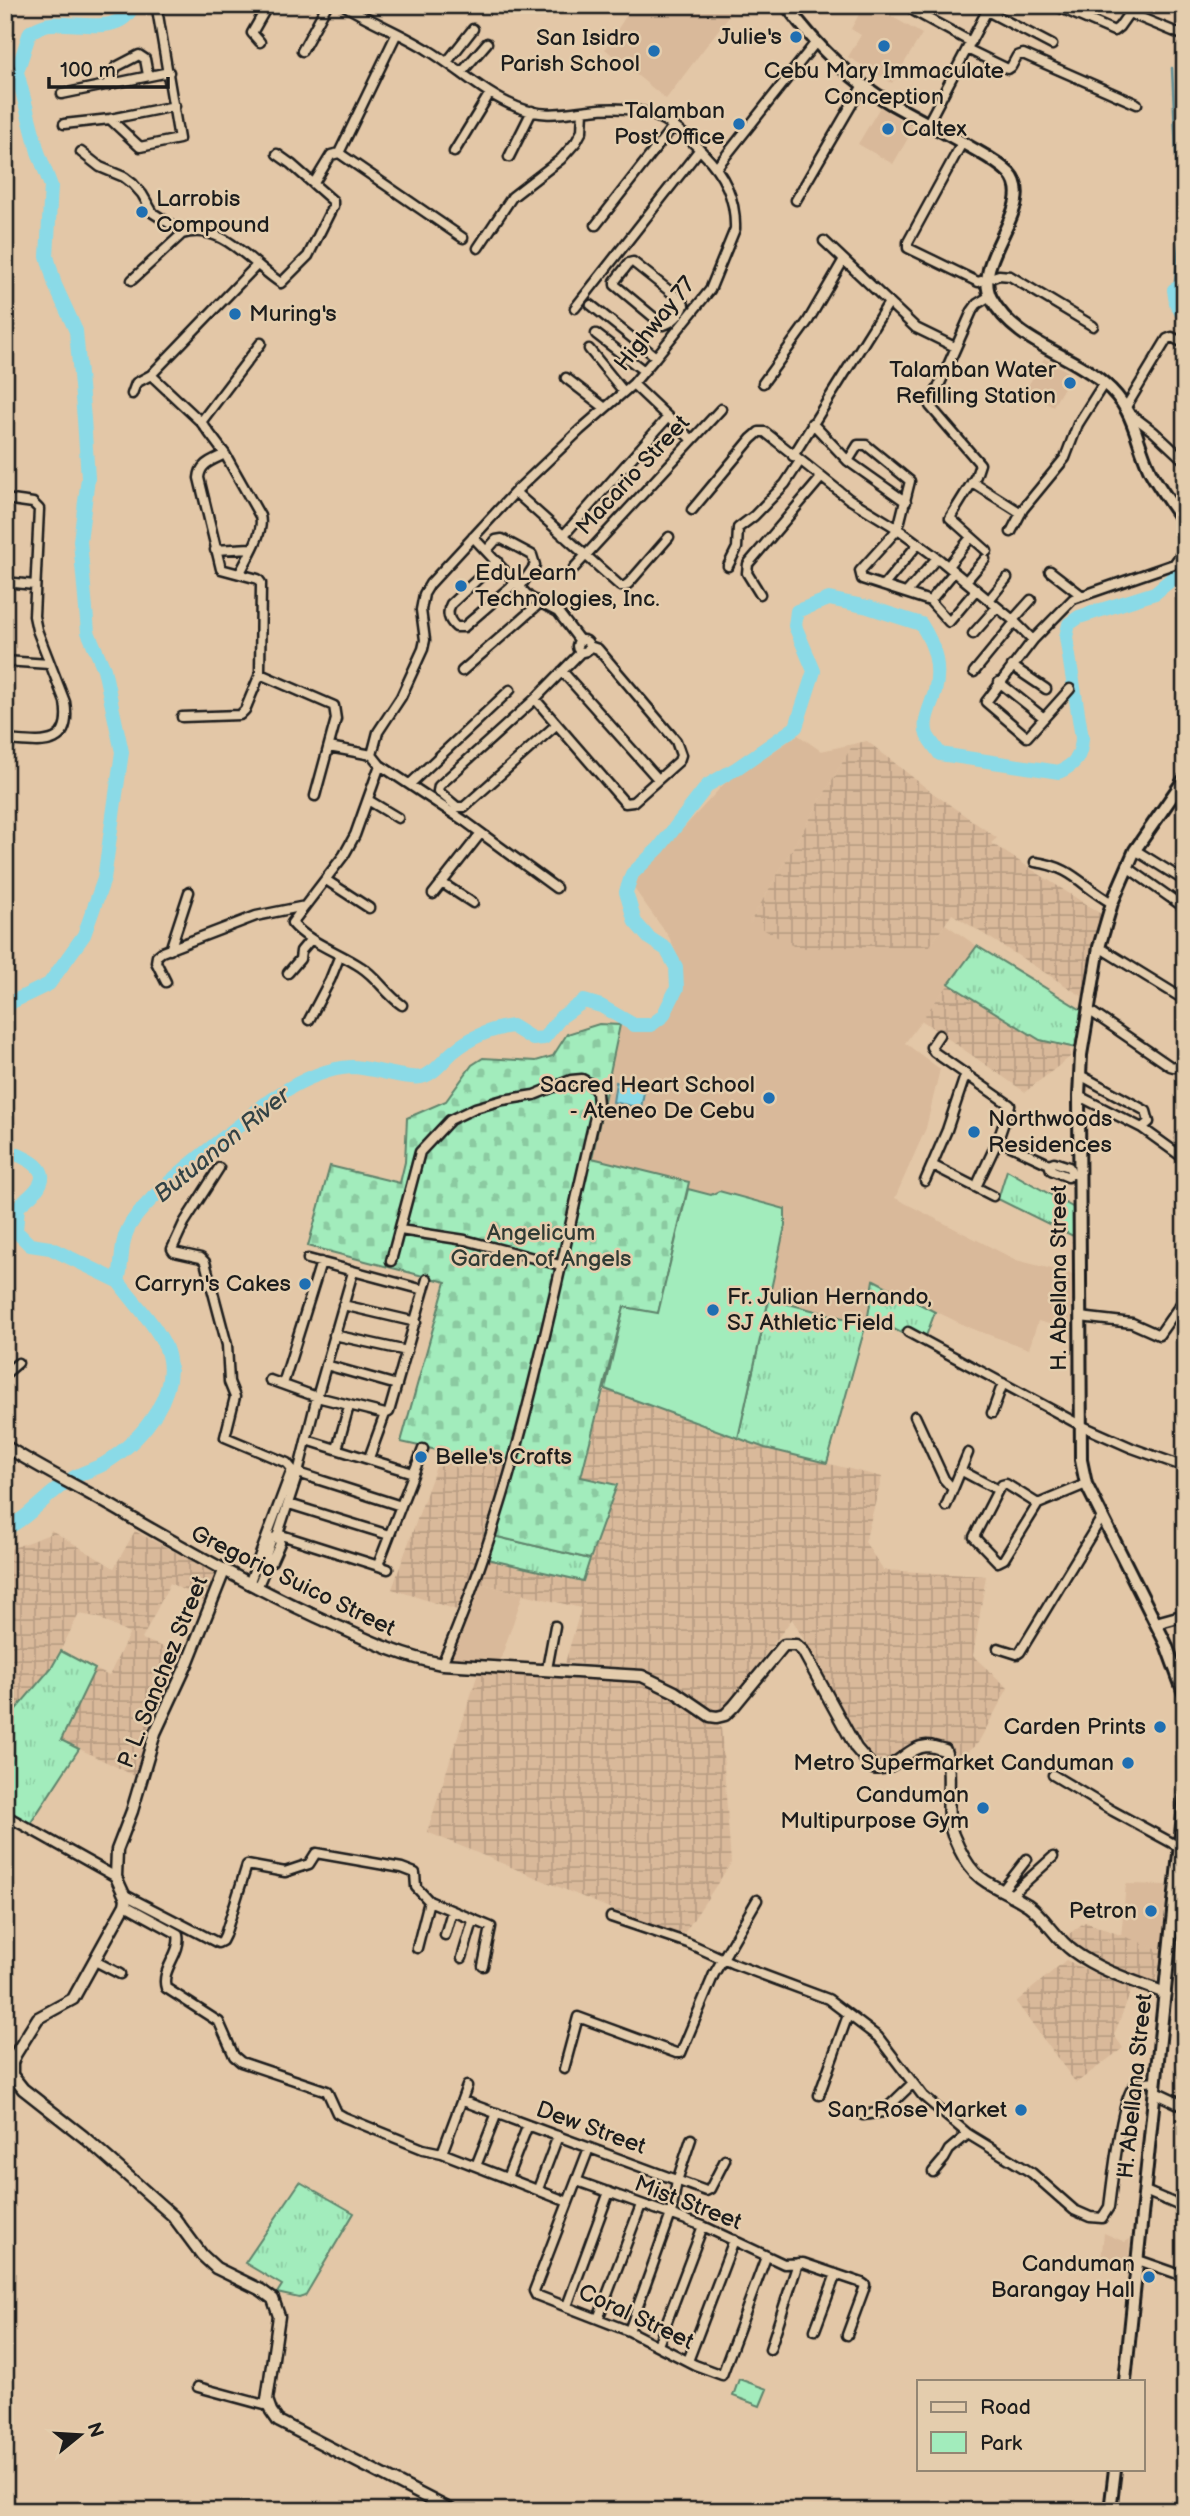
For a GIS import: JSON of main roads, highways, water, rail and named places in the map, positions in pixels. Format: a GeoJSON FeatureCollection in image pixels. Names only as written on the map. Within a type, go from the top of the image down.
{"type":"FeatureCollection","features":[{"type":"Feature","properties":{"kind":"main road"},"geometry":{"type":"LineString","coordinates":[[786,5],[830,59],[863,85],[888,102],[996,161],[1012,176],[1018,195],[992,259],[988,279],[990,296],[1006,321],[1104,383],[1128,410],[1150,471],[1185,525]]}},
{"type":"Feature","properties":{"kind":"main road","name":"H. Abellana Street"},"geometry":{"type":"LineString","coordinates":[[1185,778],[1135,850],[1112,903],[1099,947],[1081,1055],[1076,1175],[1081,1460],[1086,1484],[1166,1644],[1185,1696]]}},
{"type":"Feature","properties":{"kind":"main road","name":"H. Abellana Street"},"geometry":{"type":"LineString","coordinates":[[1125,2380],[1182,1849],[1185,1795]]}},
{"type":"Feature","properties":{"kind":"main road"},"geometry":{"type":"LineString","coordinates":[[1110,2511],[1115,2470]]}},
{"type":"Feature","properties":{"kind":"water"},"geometry":{"type":"Polygon","coordinates":[[[616,1082],[645,1087],[641,1108],[613,1102],[616,1082]]]}},
{"type":"Feature","properties":{"kind":"waterway"},"geometry":{"type":"LineString","coordinates":[[5,1009],[12,1002],[49,984],[84,935],[104,879],[122,752],[104,669],[88,632],[80,541],[88,478],[76,331],[55,285],[47,256],[51,186],[38,152],[17,72],[30,32],[48,24],[108,24],[127,15],[133,5]]}},
{"type":"Feature","properties":{"kind":"waterway"},"geometry":{"type":"LineString","coordinates":[[1172,68],[1180,236],[1174,290]]}},
{"type":"Feature","properties":{"kind":"waterway","name":"Butuanon River"},"geometry":{"type":"LineString","coordinates":[[1185,284],[1174,290],[1176,303],[1185,319]]}},
{"type":"Feature","properties":{"kind":"waterway","name":"Butuanon River"},"geometry":{"type":"LineString","coordinates":[[5,1529],[23,1518],[64,1484],[120,1452],[146,1427],[156,1412],[169,1380],[169,1363],[165,1346],[155,1329],[118,1281],[125,1235],[147,1203],[196,1159],[264,1105],[304,1080],[342,1068],[352,1067],[421,1077],[435,1070],[467,1042],[496,1029],[512,1026],[533,1039],[544,1038],[561,1017],[584,1001],[601,1006],[634,1025],[651,1025],[663,1016],[677,988],[676,967],[666,949],[649,938],[635,922],[626,892],[632,874],[659,848],[708,785],[796,727],[814,671],[795,626],[797,611],[829,599],[868,607],[921,624],[930,640],[937,665],[935,692],[926,719],[926,730],[940,754],[1059,772],[1077,759],[1082,738],[1066,637],[1069,624],[1079,617],[1155,593],[1185,568]]}},
{"type":"Feature","properties":{"kind":"waterway"},"geometry":{"type":"LineString","coordinates":[[5,1149],[32,1162],[41,1172],[42,1179],[32,1195],[18,1207],[16,1231],[30,1245],[50,1248],[118,1281]]}},
{"type":"Feature","properties":{"kind":"place","name":"Julie's"},"geometry":{"type":"Point","coordinates":[796,37]}},
{"type":"Feature","properties":{"kind":"place","name":"Cebu Mary Immaculate Conception"},"geometry":{"type":"Point","coordinates":[884,46]}},
{"type":"Feature","properties":{"kind":"place","name":"San Isidro Parish School"},"geometry":{"type":"Point","coordinates":[654,51]}},
{"type":"Feature","properties":{"kind":"place","name":"Talamban Post Office"},"geometry":{"type":"Point","coordinates":[739,124]}},
{"type":"Feature","properties":{"kind":"place","name":"Caltex"},"geometry":{"type":"Point","coordinates":[888,129]}},
{"type":"Feature","properties":{"kind":"place","name":"Larrobis Compound"},"geometry":{"type":"Point","coordinates":[142,212]}},
{"type":"Feature","properties":{"kind":"place","name":"Muring's"},"geometry":{"type":"Point","coordinates":[235,314]}},
{"type":"Feature","properties":{"kind":"place","name":"Talamban Water Refilling Station"},"geometry":{"type":"Point","coordinates":[1070,383]}},
{"type":"Feature","properties":{"kind":"place","name":"EduLearn Technologies, Inc."},"geometry":{"type":"Point","coordinates":[461,586]}},
{"type":"Feature","properties":{"kind":"place","name":"Sacred Heart School - Ateneo De Cebu"},"geometry":{"type":"Point","coordinates":[769,1098]}},
{"type":"Feature","properties":{"kind":"place","name":"Northwoods Residences"},"geometry":{"type":"Point","coordinates":[974,1132]}},
{"type":"Feature","properties":{"kind":"place","name":"Carryn's Cakes"},"geometry":{"type":"Point","coordinates":[305,1284]}},
{"type":"Feature","properties":{"kind":"place","name":"Fr. Julian Hernando, SJ Athletic Field"},"geometry":{"type":"Point","coordinates":[713,1310]}},
{"type":"Feature","properties":{"kind":"place","name":"Belle's Crafts"},"geometry":{"type":"Point","coordinates":[421,1457]}},
{"type":"Feature","properties":{"kind":"place","name":"Carden Prints"},"geometry":{"type":"Point","coordinates":[1160,1727]}},
{"type":"Feature","properties":{"kind":"place","name":"Metro Supermarket Canduman"},"geometry":{"type":"Point","coordinates":[1128,1763]}},
{"type":"Feature","properties":{"kind":"place","name":"Canduman Multipurpose Gym"},"geometry":{"type":"Point","coordinates":[983,1808]}},
{"type":"Feature","properties":{"kind":"place","name":"Petron"},"geometry":{"type":"Point","coordinates":[1151,1911]}},
{"type":"Feature","properties":{"kind":"place","name":"San Rose Market"},"geometry":{"type":"Point","coordinates":[1021,2110]}},
{"type":"Feature","properties":{"kind":"place","name":"Canduman Barangay Hall"},"geometry":{"type":"Point","coordinates":[1149,2277]}},
{"type":"Feature","properties":{"kind":"park label","name":"Angelicum Garden of Angels"},"geometry":{"type":"Point","coordinates":[541,1246]}}]}
